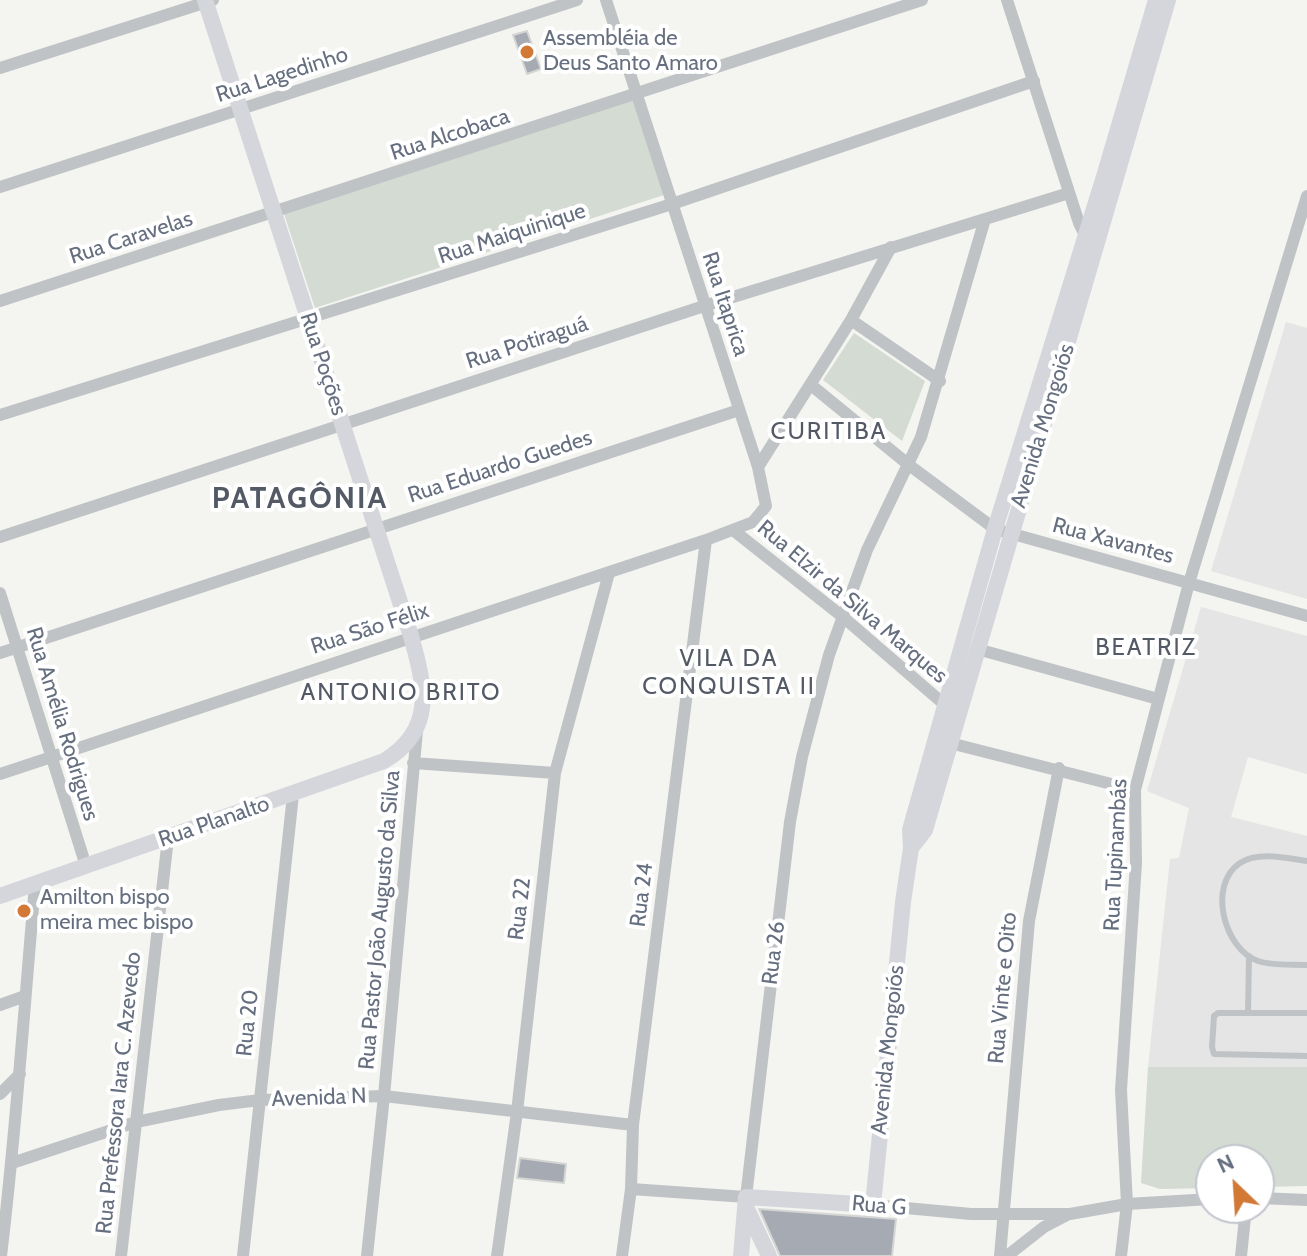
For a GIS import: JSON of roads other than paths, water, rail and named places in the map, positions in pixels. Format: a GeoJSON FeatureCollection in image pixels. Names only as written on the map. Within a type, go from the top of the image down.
{"type":"FeatureCollection","features":[{"type":"Feature","properties":{"kind":"street","name":"Rua Lagedinho"},"geometry":{"type":"LineString","coordinates":[[0,187],[577,0]]}},
{"type":"Feature","properties":{"kind":"street","name":"Rua Itaprica"},"geometry":{"type":"LineString","coordinates":[[606,0],[758,467],[766,506],[753,522]]}},
{"type":"Feature","properties":{"kind":"street","name":"Rua Alcobaca"},"geometry":{"type":"LineString","coordinates":[[274,213],[922,0]]}},
{"type":"Feature","properties":{"kind":"street"},"geometry":{"type":"LineString","coordinates":[[1007,0],[1079,223],[1093,236]]}},
{"type":"Feature","properties":{"kind":"street","name":"Avenida Mongoiós"},"geometry":{"type":"LineString","coordinates":[[1093,236],[1156,0]]}},
{"type":"Feature","properties":{"kind":"street","name":"Avenida Mongoiós"},"geometry":{"type":"LineString","coordinates":[[873,1205],[911,848],[910,830],[945,705],[1168,0]]}},
{"type":"Feature","properties":{"kind":"street","name":"Rua Poções"},"geometry":{"type":"LineString","coordinates":[[208,1],[374,529],[411,636],[421,671],[423,699],[417,731]]}},
{"type":"Feature","properties":{"kind":"street"},"geometry":{"type":"LineString","coordinates":[[0,68],[208,1]]}},
{"type":"Feature","properties":{"kind":"street","name":"Rua Maiquinique"},"geometry":{"type":"LineString","coordinates":[[0,415],[672,204],[1034,81]]}},
{"type":"Feature","properties":{"kind":"street","name":"Rua Potiraguá"},"geometry":{"type":"LineString","coordinates":[[0,537],[704,306],[1069,193]]}},
{"type":"Feature","properties":{"kind":"street","name":"Rua Tupinambás"},"geometry":{"type":"LineString","coordinates":[[1121,1256],[1127,1204],[1121,1090],[1136,863],[1135,790],[1189,583],[1307,196]]}},
{"type":"Feature","properties":{"kind":"street","name":"Rua Caravelas"},"geometry":{"type":"LineString","coordinates":[[0,301],[274,213]]}},
{"type":"Feature","properties":{"kind":"street","name":"Rua 26"},"geometry":{"type":"LineString","coordinates":[[741,1256],[790,822],[802,757],[829,655],[867,550],[909,465],[940,381],[985,219]]}},
{"type":"Feature","properties":{"kind":"street"},"geometry":{"type":"LineString","coordinates":[[758,467],[851,320],[891,247]]}},
{"type":"Feature","properties":{"kind":"street"},"geometry":{"type":"LineString","coordinates":[[851,320],[940,381]]}},
{"type":"Feature","properties":{"kind":"street","name":"Rua Xavantes"},"geometry":{"type":"LineString","coordinates":[[811,385],[909,465],[1002,532],[1307,616]]}},
{"type":"Feature","properties":{"kind":"street","name":"Rua Eduardo Guedes"},"geometry":{"type":"LineString","coordinates":[[0,653],[739,410]]}},
{"type":"Feature","properties":{"kind":"street","name":"Rua São Félix"},"geometry":{"type":"LineString","coordinates":[[0,774],[609,573],[753,522]]}},
{"type":"Feature","properties":{"kind":"street","name":"Rua Elzir da Silva Marques"},"geometry":{"type":"LineString","coordinates":[[733,530],[843,617],[945,705]]}},
{"type":"Feature","properties":{"kind":"street","name":"Avenida Mongoiós"},"geometry":{"type":"LineString","coordinates":[[911,848],[925,830],[977,649],[1002,532]]}},
{"type":"Feature","properties":{"kind":"street","name":"Rua 24"},"geometry":{"type":"LineString","coordinates":[[622,1256],[631,1189],[633,1125],[706,540]]}},
{"type":"Feature","properties":{"kind":"street","name":"Rua 22"},"geometry":{"type":"LineString","coordinates":[[497,1256],[517,1112],[555,773],[609,573]]}},
{"type":"Feature","properties":{"kind":"street","name":"Rua Amélia Rodrigues"},"geometry":{"type":"LineString","coordinates":[[0,593],[86,866]]}},
{"type":"Feature","properties":{"kind":"street"},"geometry":{"type":"LineString","coordinates":[[977,649],[1158,699]]}},
{"type":"Feature","properties":{"kind":"street","name":"Rua Pastor João Augusto da Silva"},"geometry":{"type":"LineString","coordinates":[[367,1256],[417,731]]}},
{"type":"Feature","properties":{"kind":"street","name":"Rua Planalto"},"geometry":{"type":"LineString","coordinates":[[0,896],[384,761],[410,741],[417,731]]}},
{"type":"Feature","properties":{"kind":"street"},"geometry":{"type":"LineString","coordinates":[[950,743],[1059,768],[1135,790]]}},
{"type":"Feature","properties":{"kind":"street"},"geometry":{"type":"LineString","coordinates":[[413,763],[555,773]]}},
{"type":"Feature","properties":{"kind":"street","name":"Rua Vinte e Oito"},"geometry":{"type":"LineString","coordinates":[[1000,1256],[1029,921],[1059,768]]}},
{"type":"Feature","properties":{"kind":"street","name":"Rua 20"},"geometry":{"type":"LineString","coordinates":[[243,1256],[293,795]]}},
{"type":"Feature","properties":{"kind":"street","name":"Rua Prefessora Iara C. Azevedo"},"geometry":{"type":"LineString","coordinates":[[121,1256],[168,838]]}},
{"type":"Feature","properties":{"kind":"street"},"geometry":{"type":"LineString","coordinates":[[1,1256],[12,1163],[6,1121],[20,1074],[35,885]]}},
{"type":"Feature","properties":{"kind":"street"},"geometry":{"type":"LineString","coordinates":[[0,1005],[25,996]]}},
{"type":"Feature","properties":{"kind":"street"},"geometry":{"type":"LineString","coordinates":[[0,1094],[20,1074]]}},
{"type":"Feature","properties":{"kind":"street","name":"Avenida N"},"geometry":{"type":"LineString","coordinates":[[12,1163],[136,1122],[260,1100],[384,1096],[633,1125]]}},
{"type":"Feature","properties":{"kind":"street","name":"Rua G"},"geometry":{"type":"LineString","coordinates":[[631,1189],[746,1201],[873,1205],[971,1214],[1070,1214],[1127,1204],[1195,1200]]}},
{"type":"Feature","properties":{"kind":"street"},"geometry":{"type":"LineString","coordinates":[[1275,1199],[1307,1200]]}},
{"type":"Feature","properties":{"kind":"street"},"geometry":{"type":"LineString","coordinates":[[746,1201],[769,1256]]}},
{"type":"Feature","properties":{"kind":"street"},"geometry":{"type":"LineString","coordinates":[[1007,1256],[1044,1227],[1070,1214]]}},
{"type":"Feature","properties":{"kind":"street"},"geometry":{"type":"LineString","coordinates":[[1241,1256],[1244,1224]]}},
{"type":"Feature","properties":{"kind":"lane"},"geometry":{"type":"LineString","coordinates":[[1307,861],[1258,857],[1240,862],[1228,875],[1223,894],[1230,936],[1241,952],[1259,962],[1307,965]]}},
{"type":"Feature","properties":{"kind":"lane"},"geometry":{"type":"LineString","coordinates":[[1248,1013],[1249,956]]}},
{"type":"Feature","properties":{"kind":"lane"},"geometry":{"type":"LineString","coordinates":[[1307,1013],[1218,1013],[1214,1016],[1212,1047],[1214,1054],[1307,1056]]}},
{"type":"Feature","properties":{"kind":"place","name":"Assembléia de Deus Santo Amaro"},"geometry":{"type":"Point","coordinates":[527,52]}},
{"type":"Feature","properties":{"kind":"place","name":"Amilton bispo meira mec bispo"},"geometry":{"type":"Point","coordinates":[24,911]}},
{"type":"Feature","properties":{"kind":"district","name":"CURITIBA"},"geometry":{"type":"Point","coordinates":[829,432]}},
{"type":"Feature","properties":{"kind":"district","name":"PATAGÔNIA"},"geometry":{"type":"Point","coordinates":[300,499]}},
{"type":"Feature","properties":{"kind":"district","name":"BEATRIZ"},"geometry":{"type":"Point","coordinates":[1146,648]}},
{"type":"Feature","properties":{"kind":"district","name":"VILA DA CONQUISTA II"},"geometry":{"type":"Point","coordinates":[729,673]}},
{"type":"Feature","properties":{"kind":"district","name":"ANTONIO BRITO"},"geometry":{"type":"Point","coordinates":[401,693]}}]}
